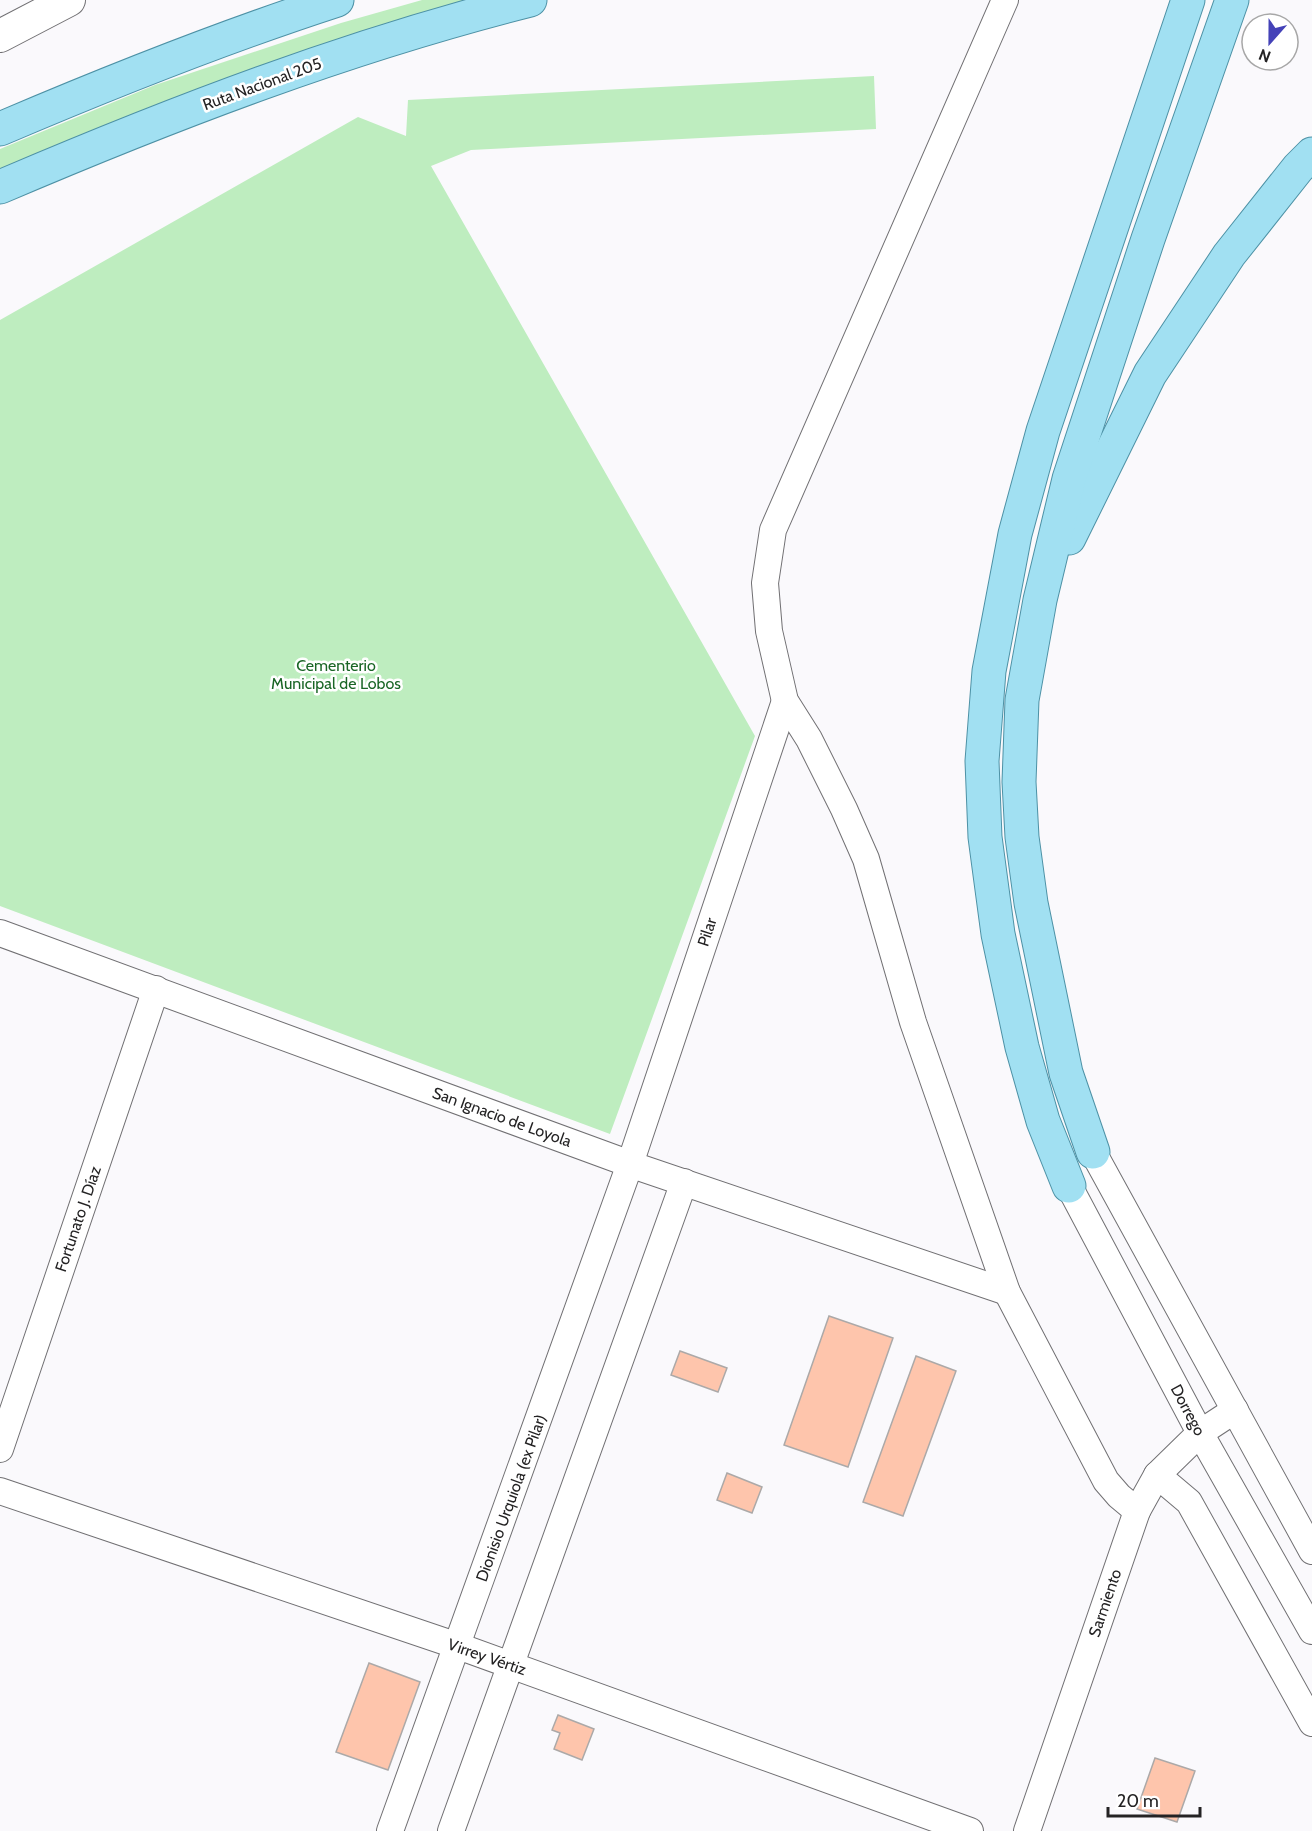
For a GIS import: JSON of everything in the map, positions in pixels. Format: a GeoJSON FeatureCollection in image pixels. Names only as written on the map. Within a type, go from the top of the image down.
{"type":"FeatureCollection","features":[{"type":"Feature","properties":{"kind":"main road"},"geometry":{"type":"LineString","coordinates":[[0,129],[261,25],[337,0]]}},
{"type":"Feature","properties":{"kind":"main road","name":"Ruta Nacional 205"},"geometry":{"type":"LineString","coordinates":[[0,186],[123,135],[283,75],[394,38],[530,0]]}},
{"type":"Feature","properties":{"kind":"main road"},"geometry":{"type":"LineString","coordinates":[[1069,1186],[1043,1120],[1022,1047],[998,934],[985,837],[982,772],[989,671],[1015,534],[1042,431],[1188,0]]}},
{"type":"Feature","properties":{"kind":"main road"},"geometry":{"type":"LineString","coordinates":[[1093,1152],[1064,1062],[1031,903],[1022,837],[1019,782],[1022,700],[1040,600],[1069,479],[1100,382],[1232,0]]}},
{"type":"Feature","properties":{"kind":"main road"},"geometry":{"type":"LineString","coordinates":[[1040,600],[1150,374],[1229,255],[1298,168],[1312,154]]}},
{"type":"Feature","properties":{"kind":"street"},"geometry":{"type":"LineString","coordinates":[[0,36],[69,0]]}},
{"type":"Feature","properties":{"kind":"street"},"geometry":{"type":"LineString","coordinates":[[1005,0],[773,530],[765,583],[769,630],[785,701],[809,739],[866,859],[913,1022],[1007,1292],[1106,1480],[1119,1496],[1137,1511]]}},
{"type":"Feature","properties":{"kind":"street","name":"Pilar"},"geometry":{"type":"LineString","coordinates":[[630,1164],[785,701]]}},
{"type":"Feature","properties":{"kind":"street","name":"San Ignacio de Loyola"},"geometry":{"type":"LineString","coordinates":[[0,933],[630,1164],[1007,1292]]}},
{"type":"Feature","properties":{"kind":"street","name":"Fortunato J. Díaz"},"geometry":{"type":"LineString","coordinates":[[0,1449],[156,989]]}},
{"type":"Feature","properties":{"kind":"street"},"geometry":{"type":"LineString","coordinates":[[1093,1152],[1312,1551]]}},
{"type":"Feature","properties":{"kind":"street","name":"Dionisio Urquiola (ex Pilar)"},"geometry":{"type":"LineString","coordinates":[[390,1831],[630,1164]]}},
{"type":"Feature","properties":{"kind":"street"},"geometry":{"type":"LineString","coordinates":[[451,1831],[684,1182]]}},
{"type":"Feature","properties":{"kind":"street","name":"Dorrego"},"geometry":{"type":"LineString","coordinates":[[1069,1186],[1200,1433],[1312,1631]]}},
{"type":"Feature","properties":{"kind":"street","name":"Sarmiento"},"geometry":{"type":"LineString","coordinates":[[1027,1831],[1137,1511],[1157,1475],[1200,1433],[1235,1410]]}},
{"type":"Feature","properties":{"kind":"street"},"geometry":{"type":"LineString","coordinates":[[1157,1475],[1189,1502],[1312,1723]]}},
{"type":"Feature","properties":{"kind":"street","name":"Virrey Vértiz"},"geometry":{"type":"LineString","coordinates":[[0,1491],[458,1646],[970,1831]]}},
{"type":"Feature","properties":{"kind":"green space"},"geometry":{"type":"Polygon","coordinates":[[[422,0],[494,0],[0,172],[0,149],[155,85],[341,23],[422,0]]]}},
{"type":"Feature","properties":{"kind":"green space","name":"Cementerio Municipal de Lobos"},"geometry":{"type":"Polygon","coordinates":[[[874,76],[876,129],[471,150],[431,166],[755,736],[610,1134],[0,906],[0,320],[358,117],[406,136],[408,100],[874,76]]]}},
{"type":"Feature","properties":{"kind":"building"},"geometry":{"type":"Polygon","coordinates":[[[829,1316],[893,1338],[848,1467],[784,1445],[829,1316]]]}},
{"type":"Feature","properties":{"kind":"building"},"geometry":{"type":"Polygon","coordinates":[[[680,1351],[727,1368],[718,1392],[671,1375],[680,1351]]]}},
{"type":"Feature","properties":{"kind":"building"},"geometry":{"type":"Polygon","coordinates":[[[916,1356],[956,1371],[903,1516],[863,1502],[916,1356]]]}},
{"type":"Feature","properties":{"kind":"building"},"geometry":{"type":"Polygon","coordinates":[[[727,1473],[762,1487],[752,1513],[717,1500],[727,1473]]]}},
{"type":"Feature","properties":{"kind":"building"},"geometry":{"type":"Polygon","coordinates":[[[369,1663],[420,1682],[388,1770],[336,1752],[369,1663]]]}},
{"type":"Feature","properties":{"kind":"building"},"geometry":{"type":"Polygon","coordinates":[[[558,1715],[594,1729],[582,1760],[554,1749],[560,1733],[552,1730],[558,1715]]]}},
{"type":"Feature","properties":{"kind":"building"},"geometry":{"type":"Polygon","coordinates":[[[1155,1758],[1195,1771],[1177,1822],[1137,1809],[1155,1758]]]}}]}
